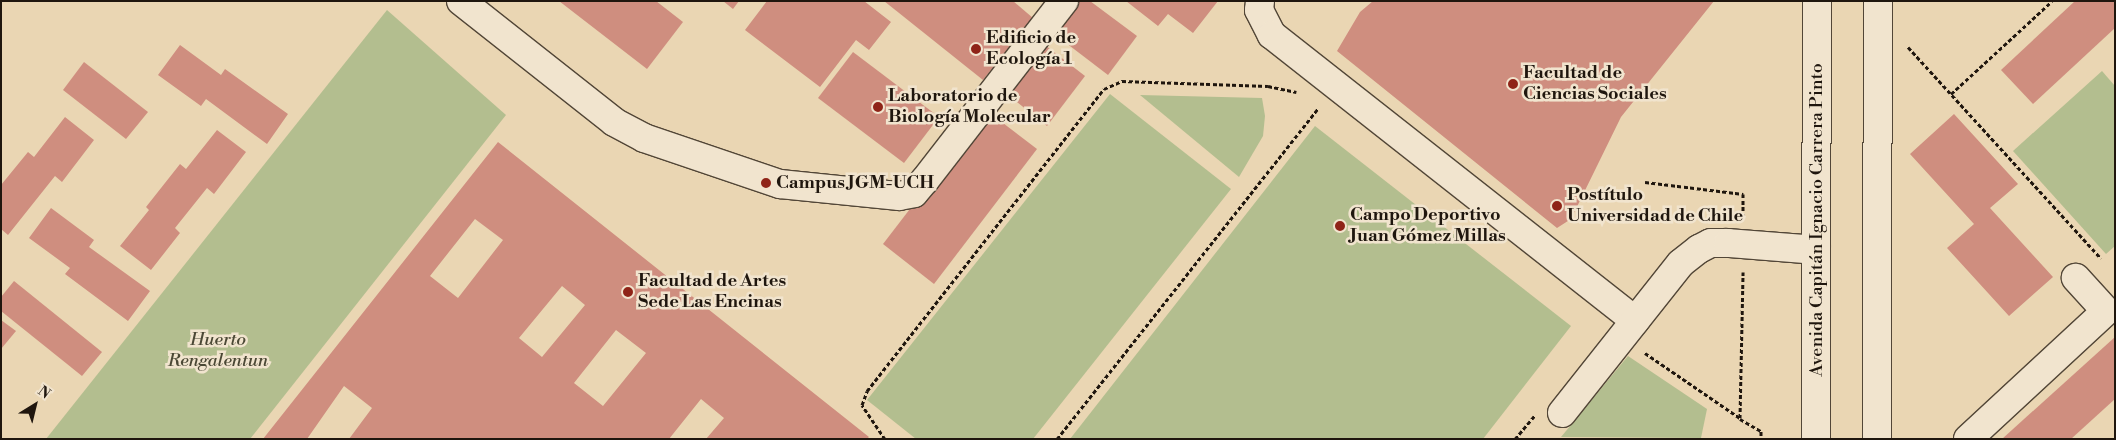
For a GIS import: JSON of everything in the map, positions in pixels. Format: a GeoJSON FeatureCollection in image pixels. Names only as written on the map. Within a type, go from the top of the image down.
{"type":"FeatureCollection","features":[{"type":"Feature","properties":{"kind":"street"},"geometry":{"type":"LineString","coordinates":[[461,1],[614,122],[644,138],[780,184],[898,196],[914,192],[925,180],[1064,1]]}},
{"type":"Feature","properties":{"kind":"street"},"geometry":{"type":"LineString","coordinates":[[1260,1],[1260,10],[1272,35],[1629,329]]}},
{"type":"Feature","properties":{"kind":"street","name":"Avenida Capitán Ignacio Carrera Pinto"},"geometry":{"type":"LineString","coordinates":[[1816,439],[1817,1]]}},
{"type":"Feature","properties":{"kind":"street"},"geometry":{"type":"LineString","coordinates":[[1877,439],[1878,1]]}},
{"type":"Feature","properties":{"kind":"street"},"geometry":{"type":"LineString","coordinates":[[1562,413],[1681,263],[1698,249],[1711,243],[1816,250]]}},
{"type":"Feature","properties":{"kind":"street"},"geometry":{"type":"LineString","coordinates":[[1968,439],[2106,311],[2076,278]]}},
{"type":"Feature","properties":{"kind":"path"},"geometry":{"type":"LineString","coordinates":[[1951,94],[2052,1]]}},
{"type":"Feature","properties":{"kind":"path"},"geometry":{"type":"LineString","coordinates":[[1903,42],[2108,266]]}},
{"type":"Feature","properties":{"kind":"path"},"geometry":{"type":"LineString","coordinates":[[885,439],[862,405],[867,391],[1104,88],[1122,81],[1268,86],[1298,93]]}},
{"type":"Feature","properties":{"kind":"path"},"geometry":{"type":"LineString","coordinates":[[1312,104],[1326,115]]}},
{"type":"Feature","properties":{"kind":"path"},"geometry":{"type":"LineString","coordinates":[[1057,439],[1318,109]]}},
{"type":"Feature","properties":{"kind":"path"},"geometry":{"type":"LineString","coordinates":[[1645,182],[1743,194],[1744,244],[1740,418]]}},
{"type":"Feature","properties":{"kind":"path"},"geometry":{"type":"LineString","coordinates":[[1629,329],[1740,418],[1761,431],[1761,439]]}},
{"type":"Feature","properties":{"kind":"green space","name":"Huerto Rengalentun"},"geometry":{"type":"Polygon","coordinates":[[[387,10],[506,115],[250,439],[46,439],[387,10]]]}},
{"type":"Feature","properties":{"kind":"green space"},"geometry":{"type":"Polygon","coordinates":[[[2102,71],[2115,86],[2115,246],[2106,254],[2013,151],[2102,71]]]}},
{"type":"Feature","properties":{"kind":"green space"},"geometry":{"type":"Polygon","coordinates":[[[1110,94],[1231,189],[1033,439],[916,439],[867,400],[1110,94]]]}},
{"type":"Feature","properties":{"kind":"green space"},"geometry":{"type":"Polygon","coordinates":[[[1140,95],[1262,98],[1265,116],[1263,136],[1239,177],[1140,95]]]}},
{"type":"Feature","properties":{"kind":"green space","name":"Campo Deportivo Juan Gómez Millas"},"geometry":{"type":"Polygon","coordinates":[[[1315,126],[1571,326],[1483,439],[1070,439],[1315,126]]]}},
{"type":"Feature","properties":{"kind":"green space"},"geometry":{"type":"Polygon","coordinates":[[[1628,356],[1707,409],[1701,438],[1561,437],[1628,356]]]}},
{"type":"Feature","properties":{"kind":"building"},"geometry":{"type":"Polygon","coordinates":[[[559,1],[656,1],[683,22],[647,69],[559,1]]]}},
{"type":"Feature","properties":{"kind":"building"},"geometry":{"type":"Polygon","coordinates":[[[723,1],[739,1],[733,9],[723,1]]]}},
{"type":"Feature","properties":{"kind":"building"},"geometry":{"type":"Polygon","coordinates":[[[767,1],[864,1],[891,22],[869,50],[856,40],[820,87],[745,30],[767,1]]]}},
{"type":"Feature","properties":{"kind":"building","name":"Edificio de Ecología 1"},"geometry":{"type":"Polygon","coordinates":[[[884,1],[1013,1],[1033,18],[983,80],[884,1]]]}},
{"type":"Feature","properties":{"kind":"building"},"geometry":{"type":"Polygon","coordinates":[[[1077,1],[1090,1],[1137,36],[1108,75],[1053,33],[1077,1]]]}},
{"type":"Feature","properties":{"kind":"building"},"geometry":{"type":"Polygon","coordinates":[[[1126,1],[1218,1],[1193,33],[1168,14],[1158,26],[1126,1]]]}},
{"type":"Feature","properties":{"kind":"building","name":"Facultad de Ciencias Sociales"},"geometry":{"type":"Polygon","coordinates":[[[1373,1],[1714,1],[1621,117],[1571,219],[1557,228],[1337,51],[1360,12],[1373,1]]]}},
{"type":"Feature","properties":{"kind":"building"},"geometry":{"type":"Polygon","coordinates":[[[2075,1],[2115,1],[2115,28],[2033,104],[2001,70],[2075,1]]]}},
{"type":"Feature","properties":{"kind":"building"},"geometry":{"type":"Polygon","coordinates":[[[1041,42],[1085,76],[1047,126],[1003,91],[1041,42]]]}},
{"type":"Feature","properties":{"kind":"building"},"geometry":{"type":"Polygon","coordinates":[[[180,45],[221,75],[225,69],[288,114],[267,144],[206,99],[201,106],[158,75],[180,45]]]}},
{"type":"Feature","properties":{"kind":"building","name":"Laboratorio de Biología Molecular"},"geometry":{"type":"Polygon","coordinates":[[[853,52],[939,117],[904,163],[818,98],[853,52]]]}},
{"type":"Feature","properties":{"kind":"building"},"geometry":{"type":"Polygon","coordinates":[[[84,62],[148,112],[126,139],[63,90],[84,62]]]}},
{"type":"Feature","properties":{"kind":"building"},"geometry":{"type":"Polygon","coordinates":[[[986,110],[1037,149],[934,284],[883,244],[986,110]]]}},
{"type":"Feature","properties":{"kind":"building"},"geometry":{"type":"Polygon","coordinates":[[[1954,114],[2018,184],[1990,208],[2053,277],[2009,316],[1947,248],[1974,224],[1910,154],[1954,114]]]}},
{"type":"Feature","properties":{"kind":"building"},"geometry":{"type":"Polygon","coordinates":[[[65,117],[94,140],[62,182],[55,176],[8,235],[1,229],[1,185],[28,152],[34,157],[65,117]]]}},
{"type":"Feature","properties":{"kind":"building"},"geometry":{"type":"Polygon","coordinates":[[[217,130],[246,152],[214,194],[207,188],[175,228],[180,233],[151,270],[120,246],[149,210],[146,207],[180,164],[186,169],[217,130]]]}},
{"type":"Feature","properties":{"kind":"building","name":"Facultad de Artes Sede Las Encinas"},"geometry":{"type":"Polygon","coordinates":[[[498,142],[869,437],[867,439],[706,439],[724,418],[701,399],[669,439],[349,439],[372,408],[344,386],[307,439],[263,439],[498,142]],[[475,219],[430,276],[458,298],[503,240],[475,219]],[[562,286],[519,338],[542,357],[585,305],[562,286]],[[616,330],[574,383],[603,406],[646,353],[616,330]]]}},
{"type":"Feature","properties":{"kind":"building"},"geometry":{"type":"Polygon","coordinates":[[[51,208],[94,240],[89,247],[150,291],[128,321],[65,274],[70,268],[29,238],[51,208]]]}},
{"type":"Feature","properties":{"kind":"building"},"geometry":{"type":"Polygon","coordinates":[[[14,281],[102,352],[82,376],[1,311],[1,297],[14,281]]]}},
{"type":"Feature","properties":{"kind":"building"},"geometry":{"type":"Polygon","coordinates":[[[1,320],[16,331],[1,349],[1,320]]]}},
{"type":"Feature","properties":{"kind":"building"},"geometry":{"type":"Polygon","coordinates":[[[2115,337],[2115,399],[2071,439],[2002,439],[2115,337]]]}},
{"type":"Feature","properties":{"kind":"place","name":"Edificio de Ecología 1"},"geometry":{"type":"Point","coordinates":[976,49]}},
{"type":"Feature","properties":{"kind":"place","name":"Facultad de Ciencias Sociales"},"geometry":{"type":"Point","coordinates":[1513,84]}},
{"type":"Feature","properties":{"kind":"place","name":"Laboratorio de Biología Molecular"},"geometry":{"type":"Point","coordinates":[878,107]}},
{"type":"Feature","properties":{"kind":"place","name":"Campus JGM-UCH"},"geometry":{"type":"Point","coordinates":[766,183]}},
{"type":"Feature","properties":{"kind":"place","name":"Postítulo Universidad de Chile"},"geometry":{"type":"Point","coordinates":[1557,206]}},
{"type":"Feature","properties":{"kind":"place","name":"Campo Deportivo Juan Gómez Millas"},"geometry":{"type":"Point","coordinates":[1340,226]}},
{"type":"Feature","properties":{"kind":"place","name":"Facultad de Artes Sede Las Encinas"},"geometry":{"type":"Point","coordinates":[628,292]}}]}
